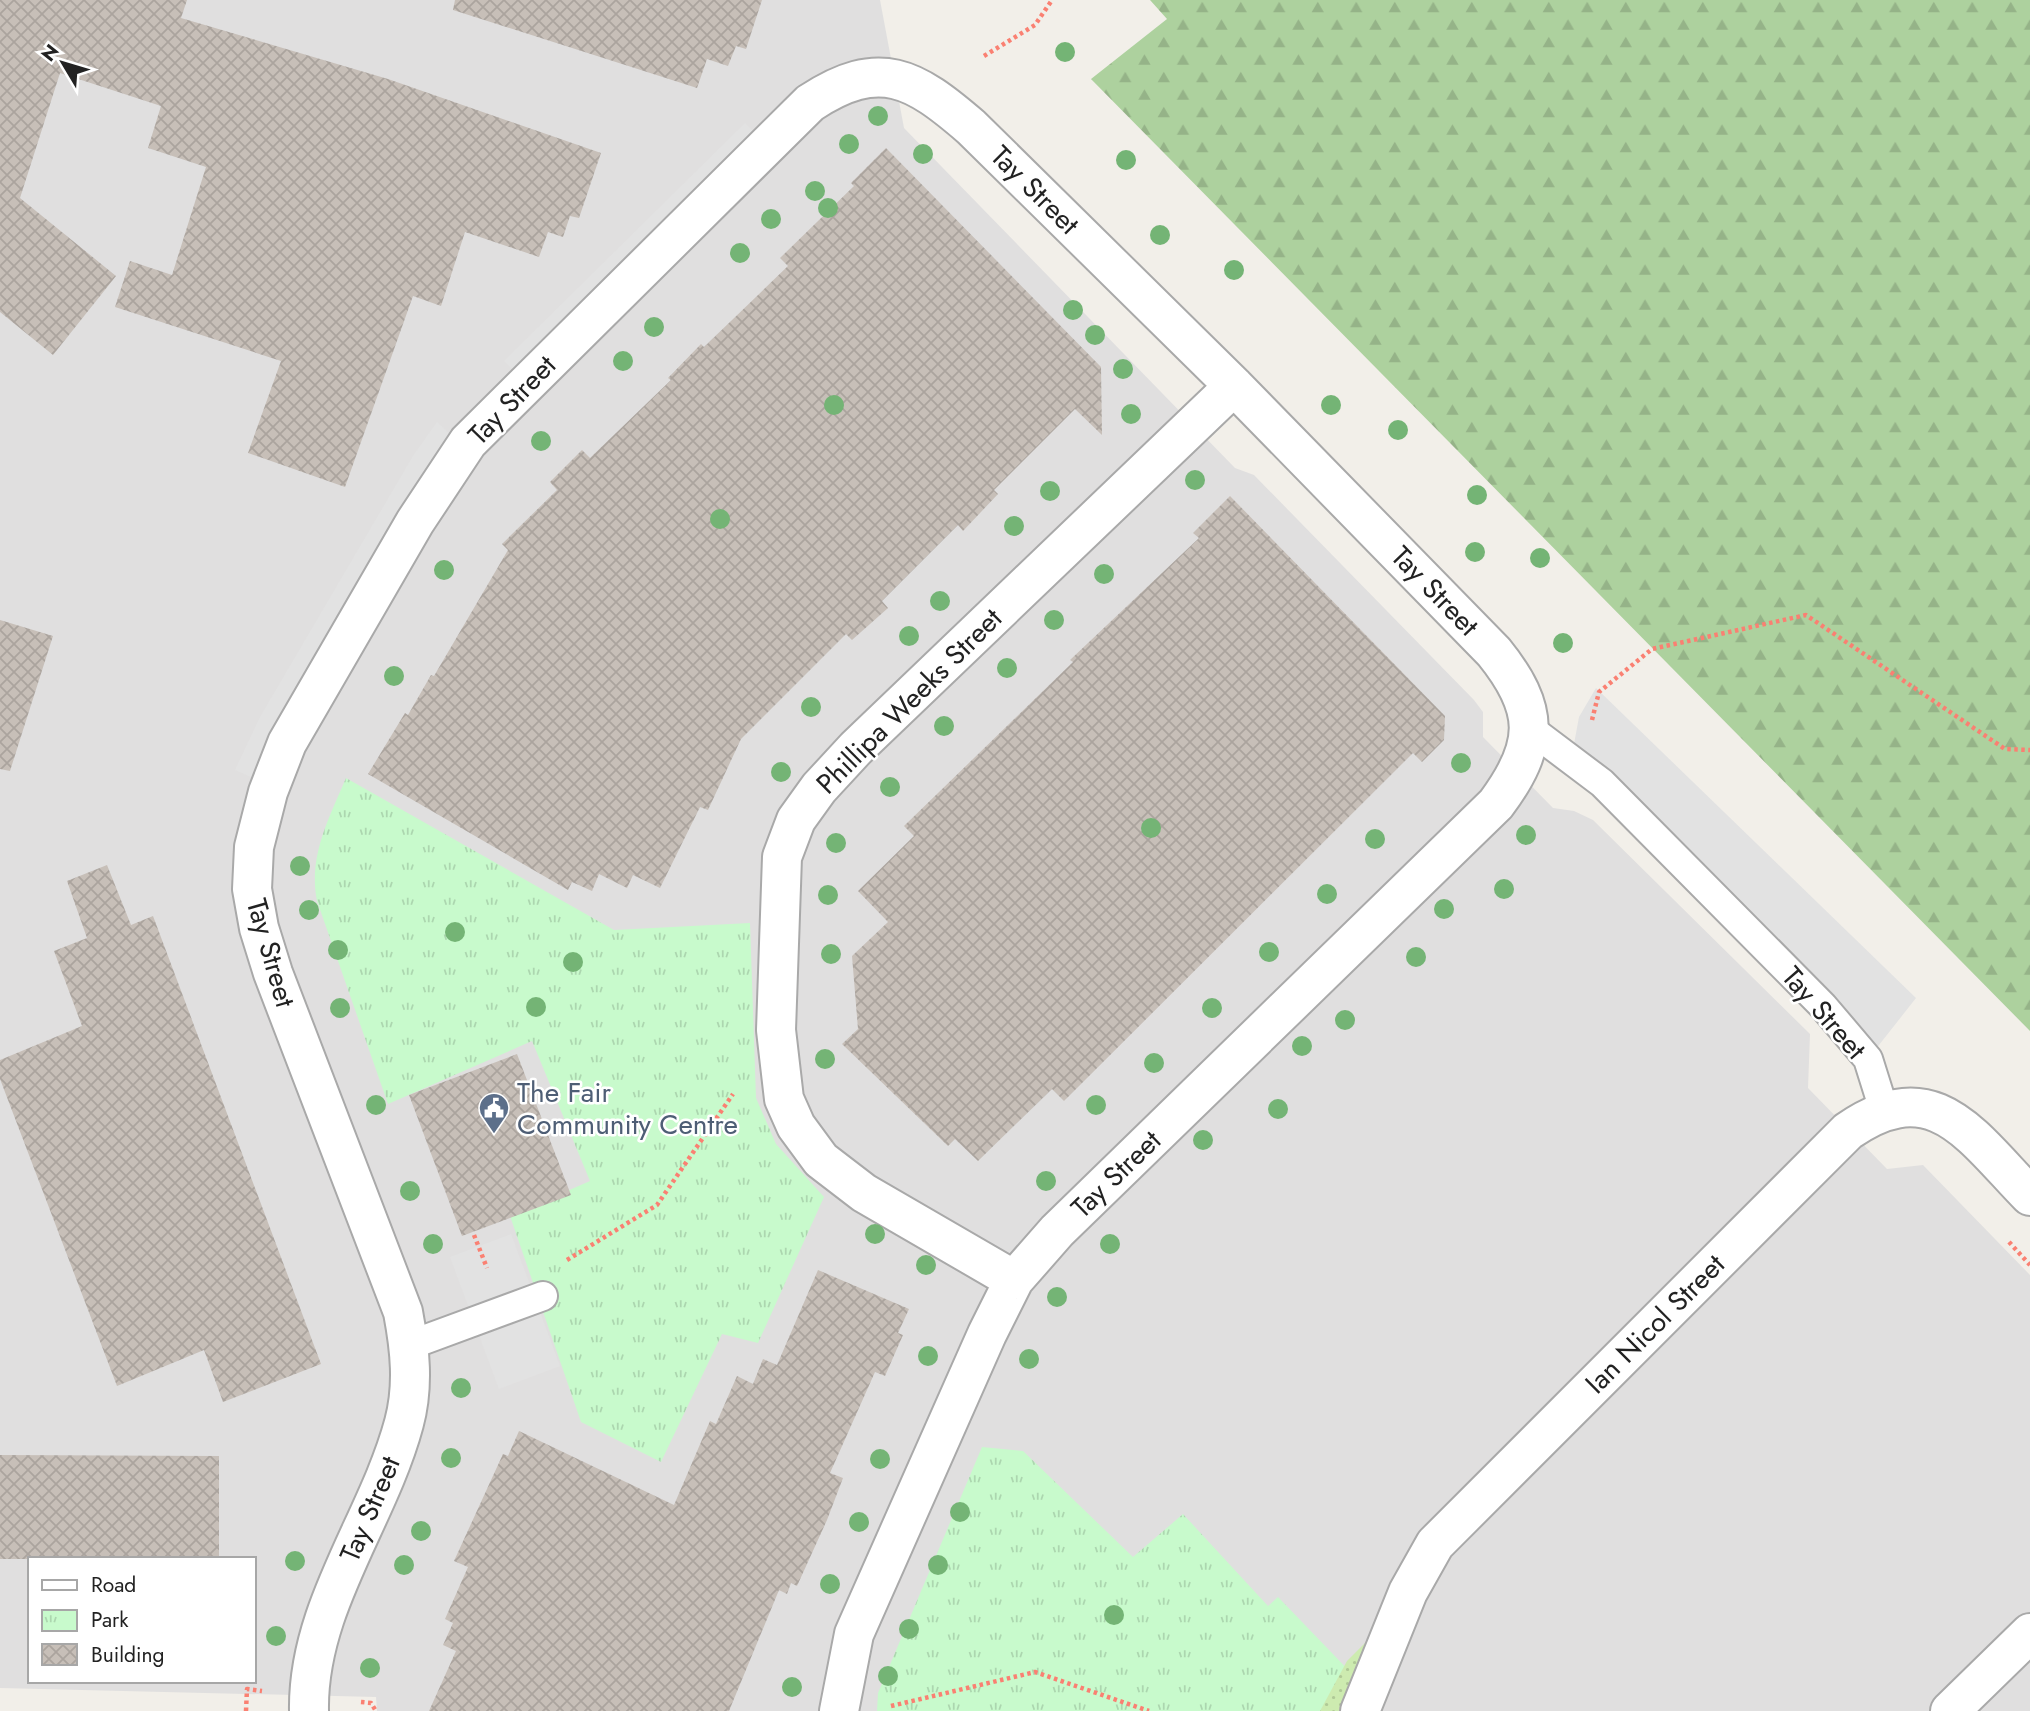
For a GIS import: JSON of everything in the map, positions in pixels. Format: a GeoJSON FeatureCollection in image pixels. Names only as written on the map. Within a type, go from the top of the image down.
{"type":"FeatureCollection","features":[{"type":"Feature","properties":{"kind":"street","name":"Tay Street"},"geometry":{"type":"LineString","coordinates":[[309,1711],[321,1625],[405,1422],[410,1383],[410,1345],[403,1312],[266,950],[252,889],[254,847],[268,792],[287,743],[415,522],[468,442],[810,103],[835,86],[860,79],[885,77],[910,82],[933,94],[971,127],[1234,386],[1494,652],[1513,676],[1526,702],[1529,728],[1526,754],[1514,780],[1496,804],[1057,1231],[1014,1280],[854,1633],[839,1711]]}},
{"type":"Feature","properties":{"kind":"street","name":"Phillipa Weeks Street"},"geometry":{"type":"LineString","coordinates":[[1014,1280],[864,1193],[821,1160],[796,1126],[784,1099],[776,1030],[782,857],[796,820],[818,788],[863,741],[1234,386]]}},
{"type":"Feature","properties":{"kind":"street","name":"Ian Nicol Street"},"geometry":{"type":"LineString","coordinates":[[1360,1711],[1408,1592],[1435,1544],[1848,1131],[1884,1110],[1914,1105],[1934,1109],[1952,1120],[2030,1196]]}},
{"type":"Feature","properties":{"kind":"street"},"geometry":{"type":"LineString","coordinates":[[1950,1711],[2030,1633]]}},
{"type":"Feature","properties":{"kind":"lane","name":"Tay Street"},"geometry":{"type":"LineString","coordinates":[[1529,728],[1602,783],[1823,1006],[1868,1059],[1884,1110]]}},
{"type":"Feature","properties":{"kind":"lane"},"geometry":{"type":"LineString","coordinates":[[410,1345],[543,1296]]}},
{"type":"Feature","properties":{"kind":"path"},"geometry":{"type":"LineString","coordinates":[[984,56],[1035,25],[1052,0]]}},
{"type":"Feature","properties":{"kind":"path"},"geometry":{"type":"LineString","coordinates":[[1581,768],[1598,692],[1653,649],[1805,615],[2005,749],[2030,750]]}},
{"type":"Feature","properties":{"kind":"path"},"geometry":{"type":"LineString","coordinates":[[543,1296],[534,1279],[657,1205],[776,1030]]}},
{"type":"Feature","properties":{"kind":"path"},"geometry":{"type":"LineString","coordinates":[[883,1708],[1035,1672],[1149,1711]]}},
{"type":"Feature","properties":{"kind":"shaded area"},"geometry":{"type":"Polygon","coordinates":[[[0,0],[880,0],[904,128],[1235,468],[1254,475],[1474,700],[1483,712],[1483,737],[1553,808],[1574,811],[1593,820],[1810,1034],[1808,1088],[1887,1169],[1923,1165],[2030,1275],[2030,1711],[377,1711],[376,1697],[0,1688],[0,0]]]}},
{"type":"Feature","properties":{"kind":"shaded area"},"geometry":{"type":"Polygon","coordinates":[[[745,123],[757,135],[516,373],[504,361],[745,123]]]}},
{"type":"Feature","properties":{"kind":"shaded area"},"geometry":{"type":"Polygon","coordinates":[[[437,422],[453,437],[253,778],[235,770],[260,717],[413,456],[437,422]]]}},
{"type":"Feature","properties":{"kind":"shaded area"},"geometry":{"type":"Polygon","coordinates":[[[1596,688],[1916,998],[1868,1059],[1571,760],[1579,717],[1596,688]]]}},
{"type":"Feature","properties":{"kind":"shaded area"},"geometry":{"type":"Polygon","coordinates":[[[511,1234],[560,1366],[499,1389],[450,1257],[511,1234]]]}},
{"type":"Feature","properties":{"kind":"green space"},"geometry":{"type":"Polygon","coordinates":[[[1150,0],[2030,0],[2030,1031],[1091,79],[1167,19],[1150,0]]]}},
{"type":"Feature","properties":{"kind":"green space"},"geometry":{"type":"Polygon","coordinates":[[[346,778],[614,930],[750,923],[756,1098],[776,1144],[824,1197],[758,1343],[722,1334],[661,1462],[581,1422],[510,1216],[590,1181],[532,1041],[388,1104],[317,901],[315,869],[318,853],[346,778]]]}},
{"type":"Feature","properties":{"kind":"green space"},"geometry":{"type":"Polygon","coordinates":[[[982,1447],[1023,1451],[1133,1557],[1183,1514],[1268,1606],[1278,1597],[1357,1679],[1344,1711],[877,1711],[878,1693],[982,1447]]]}},
{"type":"Feature","properties":{"kind":"green space"},"geometry":{"type":"Polygon","coordinates":[[[1370,1638],[1345,1711],[1320,1711],[1347,1661],[1370,1638]]]}},
{"type":"Feature","properties":{"kind":"building"},"geometry":{"type":"Polygon","coordinates":[[[0,0],[187,0],[181,18],[388,79],[601,153],[579,218],[570,216],[563,237],[548,232],[539,257],[465,232],[441,306],[413,296],[345,487],[248,453],[281,361],[115,307],[130,261],[172,275],[206,167],[148,148],[161,106],[60,73],[20,198],[116,276],[53,355],[0,312],[0,0]]]}},
{"type":"Feature","properties":{"kind":"building"},"geometry":{"type":"Polygon","coordinates":[[[455,0],[762,0],[746,49],[736,46],[728,66],[707,59],[697,88],[453,10],[455,0]]]}},
{"type":"Feature","properties":{"kind":"building"},"geometry":{"type":"Polygon","coordinates":[[[886,148],[1101,367],[1102,435],[1075,409],[994,490],[998,494],[963,531],[958,525],[882,601],[888,608],[852,640],[846,634],[741,739],[708,810],[700,807],[660,888],[633,875],[627,888],[599,874],[592,891],[572,882],[568,890],[368,774],[405,713],[408,715],[431,675],[434,676],[508,550],[502,544],[557,490],[550,482],[582,450],[590,458],[671,380],[668,378],[701,344],[704,347],[788,266],[780,258],[854,186],[851,183],[886,148]]]}},
{"type":"Feature","properties":{"kind":"building"},"geometry":{"type":"Polygon","coordinates":[[[1230,496],[1445,716],[1444,740],[1422,762],[1413,753],[1064,1101],[1052,1089],[978,1161],[955,1139],[948,1146],[842,1044],[858,1029],[852,956],[888,922],[858,891],[914,836],[904,826],[1073,662],[1070,660],[1199,538],[1193,533],[1230,496]]]}},
{"type":"Feature","properties":{"kind":"building"},"geometry":{"type":"Polygon","coordinates":[[[0,620],[53,636],[10,771],[0,769],[0,620]]]}},
{"type":"Feature","properties":{"kind":"building"},"geometry":{"type":"Polygon","coordinates":[[[107,865],[131,925],[153,916],[321,1364],[223,1402],[204,1350],[117,1386],[0,1079],[0,1060],[82,1026],[54,951],[87,938],[67,881],[107,865]]]}},
{"type":"Feature","properties":{"kind":"building"},"geometry":{"type":"Polygon","coordinates":[[[517,1054],[571,1195],[462,1236],[409,1095],[517,1054]]]}},
{"type":"Feature","properties":{"kind":"building"},"geometry":{"type":"Polygon","coordinates":[[[818,1270],[909,1309],[898,1333],[903,1335],[885,1376],[875,1372],[830,1473],[843,1478],[827,1520],[797,1586],[791,1583],[787,1594],[779,1590],[729,1711],[429,1711],[456,1651],[443,1645],[453,1623],[445,1619],[468,1567],[454,1561],[503,1454],[508,1456],[519,1431],[674,1505],[710,1421],[716,1424],[737,1376],[753,1384],[763,1359],[777,1365],[818,1270]]]}},
{"type":"Feature","properties":{"kind":"building"},"geometry":{"type":"Polygon","coordinates":[[[0,1455],[219,1456],[219,1557],[0,1559],[0,1455]]]}},
{"type":"Feature","properties":{"kind":"place","name":"The Fair Community Centre"},"geometry":{"type":"Point","coordinates":[494,1135]}}]}
